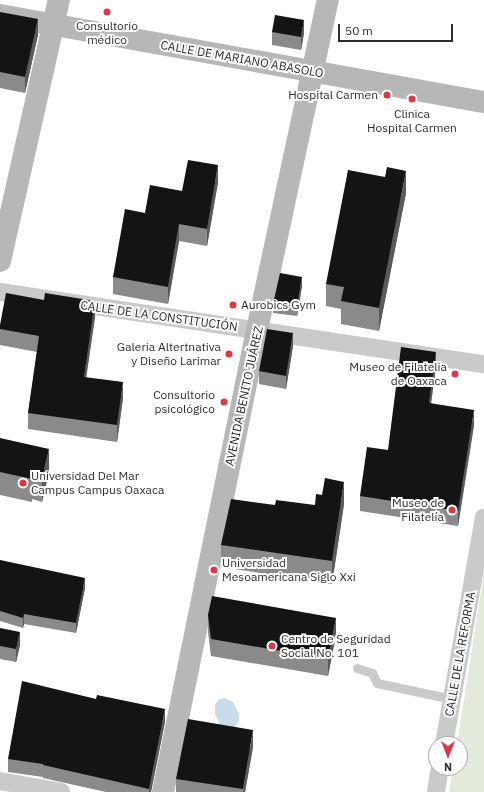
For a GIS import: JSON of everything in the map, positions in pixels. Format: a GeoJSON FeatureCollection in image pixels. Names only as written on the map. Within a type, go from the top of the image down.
{"type":"FeatureCollection","features":[{"type":"Feature","properties":{"kind":"main road"},"geometry":{"type":"LineString","coordinates":[[0,261],[59,0]]}},
{"type":"Feature","properties":{"kind":"main road","name":"AVENIDA BENITO JUÁREZ"},"geometry":{"type":"LineString","coordinates":[[163,792],[257,330],[314,73],[328,0]]}},
{"type":"Feature","properties":{"kind":"main road","name":"CALLE DE MARIANO ABASOLO"},"geometry":{"type":"LineString","coordinates":[[0,15],[314,73],[484,102]]}},
{"type":"Feature","properties":{"kind":"street","name":"CALLE DE LA CONSTITUCIÓN"},"geometry":{"type":"LineString","coordinates":[[0,292],[484,364]]}},
{"type":"Feature","properties":{"kind":"street","name":"CALLE DE LA REFORMA"},"geometry":{"type":"LineString","coordinates":[[445,736],[484,517]]}},
{"type":"Feature","properties":{"kind":"street"},"geometry":{"type":"LineString","coordinates":[[436,792],[439,776]]}},
{"type":"Feature","properties":{"kind":"street"},"geometry":{"type":"LineString","coordinates":[[0,781],[61,792]]}},
{"type":"Feature","properties":{"kind":"lane"},"geometry":{"type":"LineString","coordinates":[[357,668],[372,672],[377,683],[452,699]]}},
{"type":"Feature","properties":{"kind":"green space"},"geometry":{"type":"Polygon","coordinates":[[[484,572],[484,792],[449,792],[452,776],[468,776],[468,736],[458,736],[484,572]]]}},
{"type":"Feature","properties":{"kind":"water"},"geometry":{"type":"Polygon","coordinates":[[[225,698],[233,702],[239,714],[239,721],[231,732],[218,727],[219,722],[215,714],[215,705],[219,699],[225,698]]]}},
{"type":"Feature","properties":{"kind":"building"},"geometry":{"type":"Polygon","coordinates":[[[0,12],[38,19],[25,77],[0,72],[0,12]]]}},
{"type":"Feature","properties":{"kind":"building"},"geometry":{"type":"Polygon","coordinates":[[[275,15],[304,20],[301,37],[272,32],[275,15]]]}},
{"type":"Feature","properties":{"kind":"building"},"geometry":{"type":"Polygon","coordinates":[[[188,160],[218,165],[207,229],[179,224],[168,287],[113,277],[125,209],[145,213],[150,185],[182,191],[188,160]]]}},
{"type":"Feature","properties":{"kind":"building"},"geometry":{"type":"Polygon","coordinates":[[[387,167],[406,171],[379,308],[341,301],[344,287],[326,284],[348,170],[385,177],[387,167]]]}},
{"type":"Feature","properties":{"kind":"building"},"geometry":{"type":"Polygon","coordinates":[[[280,273],[302,277],[297,307],[273,304],[280,273]]]}},
{"type":"Feature","properties":{"kind":"building"},"geometry":{"type":"Polygon","coordinates":[[[6,293],[44,300],[45,293],[95,301],[84,377],[123,382],[117,425],[28,413],[39,336],[0,329],[6,293]]]}},
{"type":"Feature","properties":{"kind":"building"},"geometry":{"type":"Polygon","coordinates":[[[267,329],[293,333],[286,376],[259,371],[267,329]]]}},
{"type":"Feature","properties":{"kind":"building"},"geometry":{"type":"Polygon","coordinates":[[[401,347],[436,352],[429,403],[474,410],[458,511],[360,496],[367,447],[388,450],[401,347]]]}},
{"type":"Feature","properties":{"kind":"building"},"geometry":{"type":"Polygon","coordinates":[[[0,438],[49,449],[42,479],[32,477],[32,479],[0,472],[0,438]]]}},
{"type":"Feature","properties":{"kind":"building"},"geometry":{"type":"Polygon","coordinates":[[[325,478],[344,482],[332,561],[221,545],[231,499],[275,505],[276,500],[315,505],[316,494],[322,495],[325,478]]]}},
{"type":"Feature","properties":{"kind":"building"},"geometry":{"type":"Polygon","coordinates":[[[0,560],[85,578],[76,623],[24,614],[23,618],[0,611],[0,560]]]}},
{"type":"Feature","properties":{"kind":"building"},"geometry":{"type":"Polygon","coordinates":[[[212,596],[336,618],[328,659],[211,639],[208,615],[212,596]]]}},
{"type":"Feature","properties":{"kind":"building"},"geometry":{"type":"Polygon","coordinates":[[[0,628],[20,632],[16,649],[0,646],[0,628]]]}},
{"type":"Feature","properties":{"kind":"building"},"geometry":{"type":"Polygon","coordinates":[[[22,681],[96,699],[97,695],[165,709],[149,789],[43,764],[8,759],[22,681]]]}},
{"type":"Feature","properties":{"kind":"building"},"geometry":{"type":"Polygon","coordinates":[[[188,719],[253,730],[243,789],[176,779],[188,719]]]}},
{"type":"Feature","properties":{"kind":"place","name":"Consultorio médico"},"geometry":{"type":"Point","coordinates":[107,12]}},
{"type":"Feature","properties":{"kind":"place","name":"Hospital Carmen"},"geometry":{"type":"Point","coordinates":[387,95]}},
{"type":"Feature","properties":{"kind":"place","name":"Clinica Hospital Carmen"},"geometry":{"type":"Point","coordinates":[412,99]}},
{"type":"Feature","properties":{"kind":"place","name":"Aurobics Gym"},"geometry":{"type":"Point","coordinates":[233,305]}},
{"type":"Feature","properties":{"kind":"place","name":"Galeria Altertnativa y Diseño Larimar"},"geometry":{"type":"Point","coordinates":[229,354]}},
{"type":"Feature","properties":{"kind":"place","name":"Museo de Filatelia de Oaxaca"},"geometry":{"type":"Point","coordinates":[455,374]}},
{"type":"Feature","properties":{"kind":"place","name":"Consultorio psicológico"},"geometry":{"type":"Point","coordinates":[224,402]}},
{"type":"Feature","properties":{"kind":"place","name":"Universidad Del Mar Campus Campus Oaxaca"},"geometry":{"type":"Point","coordinates":[23,483]}},
{"type":"Feature","properties":{"kind":"place","name":"Museo de Filatelía"},"geometry":{"type":"Point","coordinates":[452,510]}},
{"type":"Feature","properties":{"kind":"place","name":"Universidad Mesoamericana Siglo Xxi"},"geometry":{"type":"Point","coordinates":[214,570]}},
{"type":"Feature","properties":{"kind":"place","name":"Centro de Seguridad Social No. 101"},"geometry":{"type":"Point","coordinates":[272,646]}}]}
